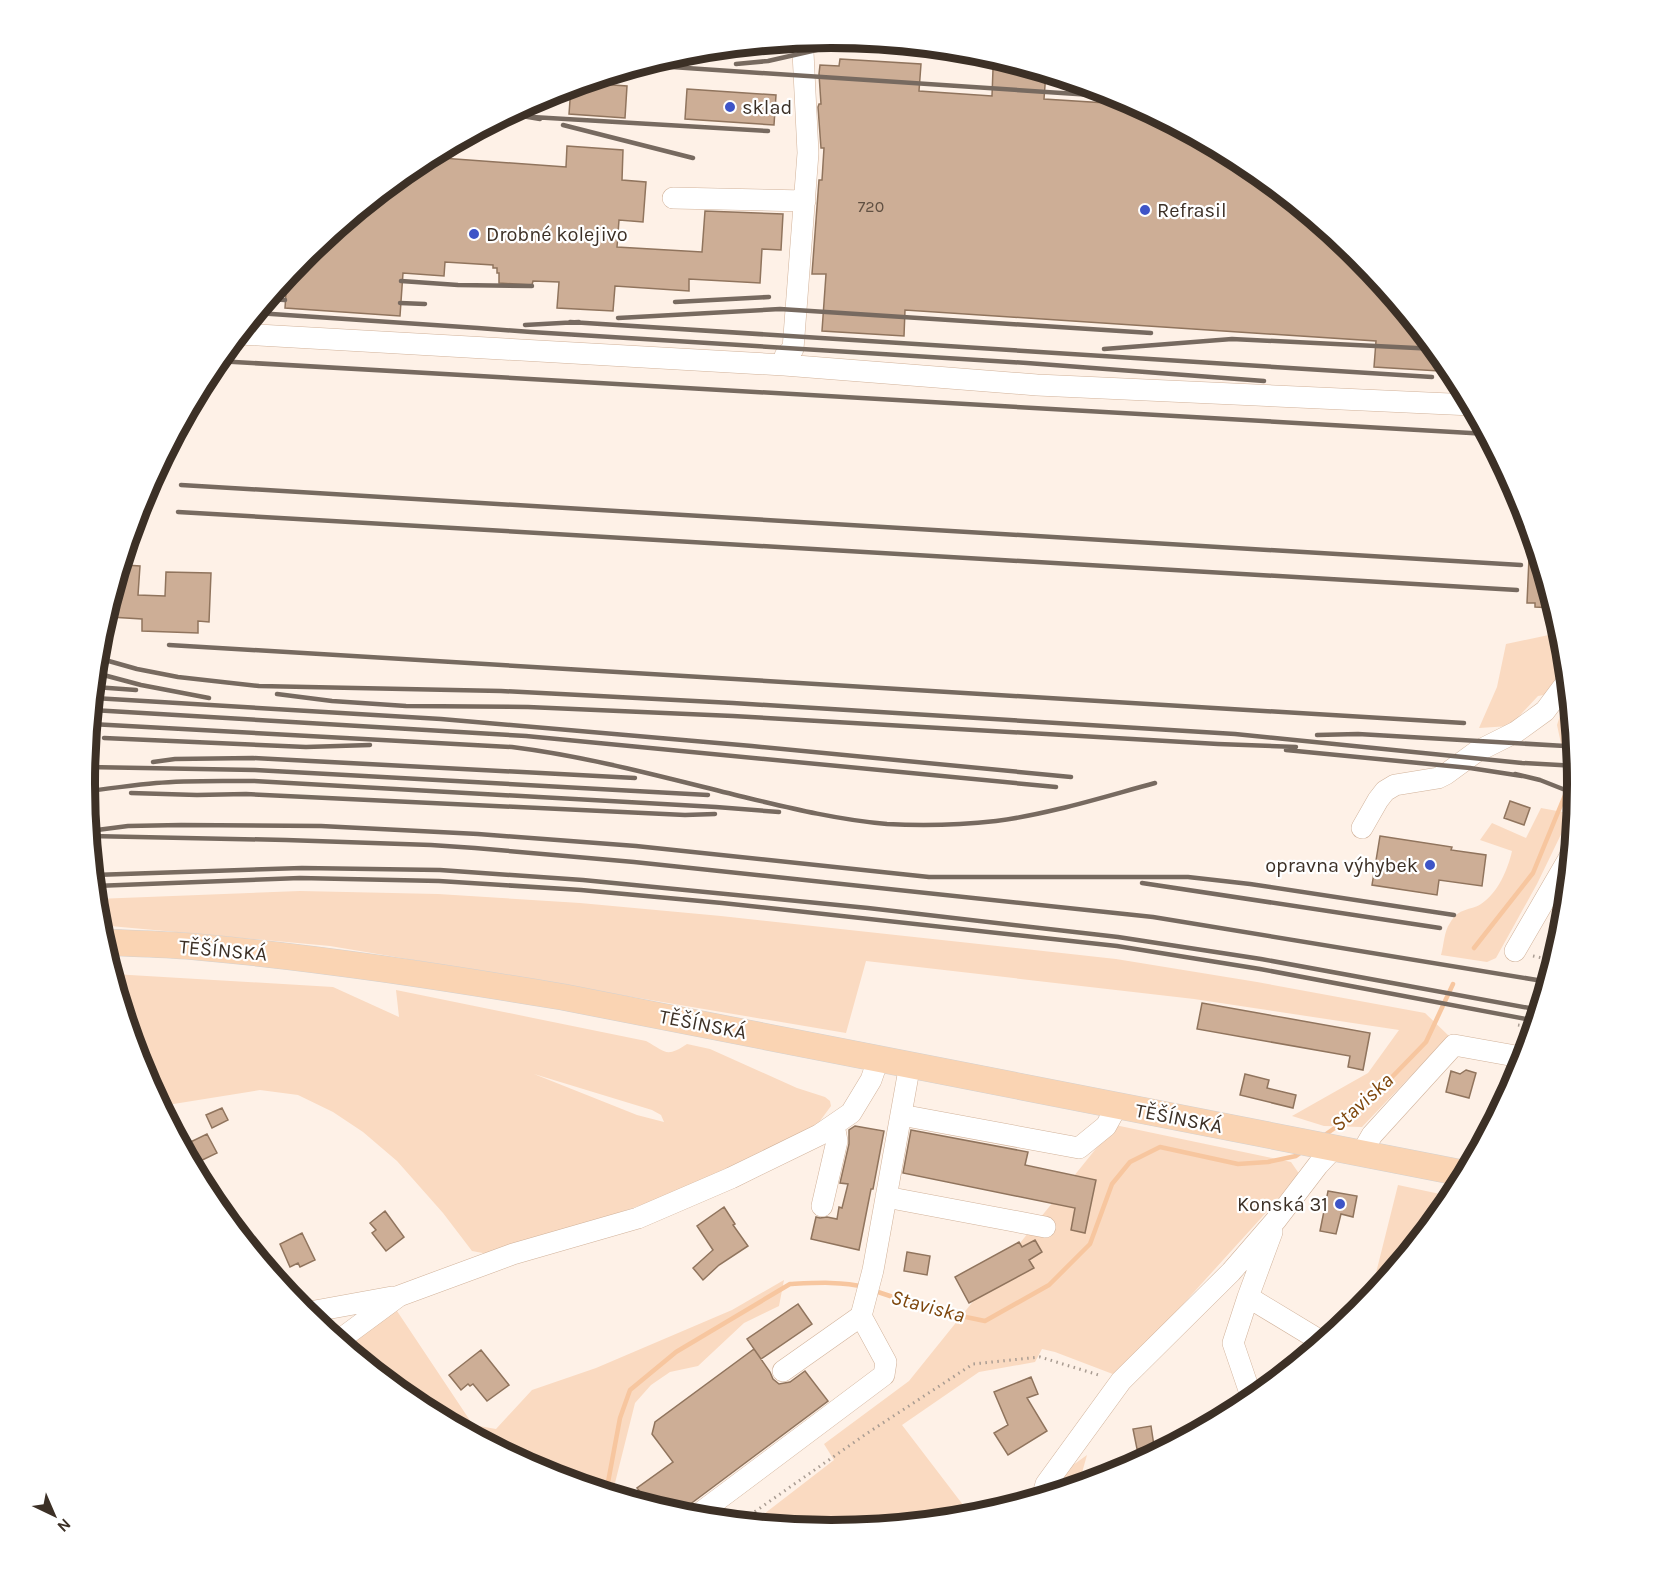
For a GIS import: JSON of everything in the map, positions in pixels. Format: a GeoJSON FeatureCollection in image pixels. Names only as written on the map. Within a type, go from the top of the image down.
{"type":"FeatureCollection","features":[{"type":"Feature","properties":{"kind":"main road","name":"TĚŠÍNSKÁ"},"geometry":{"type":"LineString","coordinates":[[113,942],[196,946],[328,961],[564,997],[1458,1172]]}},
{"type":"Feature","properties":{"kind":"street"},"geometry":{"type":"LineString","coordinates":[[784,365],[785,356],[793,349],[808,153],[802,49]]}},
{"type":"Feature","properties":{"kind":"street"},"geometry":{"type":"LineString","coordinates":[[673,198],[805,201]]}},
{"type":"Feature","properties":{"kind":"street"},"geometry":{"type":"LineString","coordinates":[[249,335],[784,365],[1036,385],[1463,405]]}},
{"type":"Feature","properties":{"kind":"street"},"geometry":{"type":"LineString","coordinates":[[1362,828],[1385,791],[1395,785],[1430,780],[1446,774],[1476,752],[1516,732],[1545,711],[1562,688]]}},
{"type":"Feature","properties":{"kind":"street"},"geometry":{"type":"LineString","coordinates":[[1515,951],[1563,868]]}},
{"type":"Feature","properties":{"kind":"street"},"geometry":{"type":"LineString","coordinates":[[1361,1154],[1372,1135],[1454,1045],[1516,1056]]}},
{"type":"Feature","properties":{"kind":"street"},"geometry":{"type":"LineString","coordinates":[[317,1311],[399,1296],[513,1254],[638,1218],[741,1173],[819,1136],[851,1113],[871,1080],[879,1057]]}},
{"type":"Feature","properties":{"kind":"street"},"geometry":{"type":"LineString","coordinates":[[704,1510],[884,1375],[886,1362],[863,1310],[873,1270],[910,1064]]}},
{"type":"Feature","properties":{"kind":"street"},"geometry":{"type":"LineString","coordinates":[[901,1114],[1079,1148],[1106,1126],[1117,1106]]}},
{"type":"Feature","properties":{"kind":"street"},"geometry":{"type":"LineString","coordinates":[[822,1206],[837,1141],[834,1125]]}},
{"type":"Feature","properties":{"kind":"street"},"geometry":{"type":"LineString","coordinates":[[1044,1489],[1046,1484],[1121,1381],[1231,1272],[1333,1149]]}},
{"type":"Feature","properties":{"kind":"street"},"geometry":{"type":"LineString","coordinates":[[886,1197],[1045,1227]]}},
{"type":"Feature","properties":{"kind":"street"},"geometry":{"type":"LineString","coordinates":[[1250,1390],[1233,1343],[1276,1220]]}},
{"type":"Feature","properties":{"kind":"street"},"geometry":{"type":"LineString","coordinates":[[344,1336],[399,1296]]}},
{"type":"Feature","properties":{"kind":"street"},"geometry":{"type":"LineString","coordinates":[[1248,1298],[1317,1339]]}},
{"type":"Feature","properties":{"kind":"street"},"geometry":{"type":"LineString","coordinates":[[783,1371],[863,1310]]}},
{"type":"Feature","properties":{"kind":"path"},"geometry":{"type":"LineString","coordinates":[[1518,1025],[1527,1027]]}},
{"type":"Feature","properties":{"kind":"path"},"geometry":{"type":"LineString","coordinates":[[749,1516],[866,1434],[973,1364],[1040,1357],[1121,1381]]}},
{"type":"Feature","properties":{"kind":"shaded area"},"geometry":{"type":"Polygon","coordinates":[[[1552,634],[1562,692],[1538,696],[1510,726],[1479,728],[1497,687],[1506,644],[1552,634]]]}},
{"type":"Feature","properties":{"kind":"shaded area"},"geometry":{"type":"Polygon","coordinates":[[[1564,704],[1567,754],[1563,753],[1557,725],[1564,704]]]}},
{"type":"Feature","properties":{"kind":"shaded area"},"geometry":{"type":"Polygon","coordinates":[[[1541,808],[1567,813],[1567,822],[1537,884],[1496,958],[1487,962],[1441,955],[1446,930],[1453,918],[1487,899],[1497,887],[1508,865],[1512,851],[1480,840],[1492,823],[1526,838],[1541,808]]]}},
{"type":"Feature","properties":{"kind":"shaded area"},"geometry":{"type":"Polygon","coordinates":[[[300,891],[438,894],[580,903],[721,916],[1116,959],[1257,982],[1425,1013],[1449,1036],[1362,1127],[1324,1126],[1292,1116],[1368,1073],[1399,1030],[1194,999],[866,961],[846,1033],[330,946],[110,926],[105,899],[300,891]]]}},
{"type":"Feature","properties":{"kind":"shaded area"},"geometry":{"type":"Polygon","coordinates":[[[121,974],[333,987],[399,1017],[396,990],[646,1041],[666,1052],[675,1051],[687,1044],[710,1049],[797,1088],[825,1097],[830,1101],[831,1106],[817,1125],[806,1134],[647,1203],[488,1254],[472,1251],[443,1213],[397,1161],[363,1132],[333,1112],[298,1095],[260,1090],[169,1105],[135,1021],[121,974]],[[534,1074],[637,1115],[664,1122],[661,1115],[652,1110],[534,1074]]]}},
{"type":"Feature","properties":{"kind":"shaded area"},"geometry":{"type":"Polygon","coordinates":[[[1115,1125],[1291,1162],[1300,1175],[1118,1376],[1042,1349],[1035,1362],[979,1372],[902,1425],[966,1509],[928,1515],[832,1521],[760,1517],[834,1460],[824,1444],[909,1381],[1115,1125]]]}},
{"type":"Feature","properties":{"kind":"shaded area"},"geometry":{"type":"Polygon","coordinates":[[[1398,1185],[1443,1195],[1386,1270],[1381,1275],[1376,1273],[1398,1185]]]}},
{"type":"Feature","properties":{"kind":"shaded area"},"geometry":{"type":"Polygon","coordinates":[[[784,1280],[779,1306],[744,1323],[698,1366],[670,1372],[651,1385],[635,1403],[614,1488],[550,1465],[464,1422],[423,1397],[351,1342],[395,1308],[473,1425],[496,1429],[532,1390],[596,1368],[732,1310],[784,1280]]]}},
{"type":"Feature","properties":{"kind":"shaded area"},"geometry":{"type":"Polygon","coordinates":[[[1087,1455],[1081,1478],[1055,1486],[1062,1473],[1087,1455]]]}},
{"type":"Feature","properties":{"kind":"building","name":"Refrasil"},"geometry":{"type":"Polygon","coordinates":[[[840,59],[921,64],[919,91],[992,96],[993,69],[1010,70],[1045,80],[1044,99],[1112,103],[1158,124],[1241,172],[1318,231],[1386,299],[1441,371],[1374,367],[1376,341],[905,310],[904,336],[822,331],[826,274],[812,274],[819,180],[822,180],[824,148],[821,148],[818,107],[821,104],[819,74],[820,65],[839,66],[840,59]]]}},
{"type":"Feature","properties":{"kind":"building"},"geometry":{"type":"Polygon","coordinates":[[[604,84],[627,86],[625,118],[569,114],[570,96],[604,84]]]}},
{"type":"Feature","properties":{"kind":"building","name":"sklad"},"geometry":{"type":"Polygon","coordinates":[[[687,89],[776,95],[774,125],[685,119],[687,89]]]}},
{"type":"Feature","properties":{"kind":"building","name":"Drobné kolejivo"},"geometry":{"type":"Polygon","coordinates":[[[567,146],[623,150],[622,180],[646,182],[643,222],[619,220],[617,247],[702,252],[705,211],[783,214],[781,250],[762,249],[760,283],[689,279],[689,291],[615,286],[613,311],[557,308],[559,282],[533,281],[532,285],[499,283],[499,273],[493,265],[445,262],[444,276],[403,273],[400,316],[285,308],[286,290],[346,231],[384,200],[446,158],[566,167],[567,146]]]}},
{"type":"Feature","properties":{"kind":"building"},"geometry":{"type":"Polygon","coordinates":[[[1529,558],[1532,558],[1546,608],[1535,607],[1535,603],[1527,603],[1529,558]]]}},
{"type":"Feature","properties":{"kind":"building"},"geometry":{"type":"Polygon","coordinates":[[[130,565],[140,566],[138,595],[165,596],[166,572],[211,573],[209,622],[198,621],[198,633],[142,631],[142,619],[116,617],[130,565]]]}},
{"type":"Feature","properties":{"kind":"building"},"geometry":{"type":"Polygon","coordinates":[[[1510,801],[1530,808],[1524,825],[1504,818],[1510,801]]]}},
{"type":"Feature","properties":{"kind":"building","name":"opravna výhybek"},"geometry":{"type":"Polygon","coordinates":[[[1380,836],[1452,847],[1451,850],[1486,855],[1482,886],[1439,880],[1437,895],[1372,885],[1380,836]]]}},
{"type":"Feature","properties":{"kind":"building"},"geometry":{"type":"Polygon","coordinates":[[[1202,1003],[1370,1033],[1363,1070],[1348,1067],[1350,1056],[1197,1029],[1202,1003]]]}},
{"type":"Feature","properties":{"kind":"building"},"geometry":{"type":"Polygon","coordinates":[[[1466,1070],[1476,1073],[1469,1098],[1446,1092],[1451,1071],[1460,1074],[1466,1070]]]}},
{"type":"Feature","properties":{"kind":"building"},"geometry":{"type":"Polygon","coordinates":[[[1245,1074],[1269,1080],[1267,1088],[1296,1095],[1293,1108],[1240,1095],[1245,1074]]]}},
{"type":"Feature","properties":{"kind":"building"},"geometry":{"type":"Polygon","coordinates":[[[222,1108],[228,1120],[212,1128],[206,1115],[222,1108]]]}},
{"type":"Feature","properties":{"kind":"building"},"geometry":{"type":"Polygon","coordinates":[[[855,1126],[884,1131],[859,1250],[811,1239],[816,1217],[837,1219],[839,1207],[842,1208],[848,1184],[840,1183],[849,1144],[849,1130],[855,1126]]]}},
{"type":"Feature","properties":{"kind":"building"},"geometry":{"type":"Polygon","coordinates":[[[911,1130],[1028,1152],[1025,1165],[1096,1180],[1085,1233],[1071,1230],[1075,1208],[903,1173],[911,1130]]]}},
{"type":"Feature","properties":{"kind":"building"},"geometry":{"type":"Polygon","coordinates":[[[207,1134],[217,1153],[199,1161],[189,1143],[207,1134]]]}},
{"type":"Feature","properties":{"kind":"building","name":"Konská 31"},"geometry":{"type":"Polygon","coordinates":[[[1328,1191],[1357,1196],[1353,1217],[1341,1214],[1336,1234],[1320,1231],[1328,1191]]]}},
{"type":"Feature","properties":{"kind":"building"},"geometry":{"type":"Polygon","coordinates":[[[724,1207],[748,1246],[719,1265],[703,1280],[693,1268],[713,1250],[697,1226],[724,1207]]]}},
{"type":"Feature","properties":{"kind":"building"},"geometry":{"type":"Polygon","coordinates":[[[385,1211],[404,1237],[386,1251],[372,1233],[376,1230],[370,1223],[385,1211]]]}},
{"type":"Feature","properties":{"kind":"building"},"geometry":{"type":"Polygon","coordinates":[[[302,1233],[315,1260],[300,1267],[298,1263],[290,1267],[280,1244],[302,1233]]]}},
{"type":"Feature","properties":{"kind":"building"},"geometry":{"type":"Polygon","coordinates":[[[1035,1240],[1042,1252],[1029,1260],[1034,1268],[969,1303],[955,1277],[1019,1242],[1022,1247],[1035,1240]]]}},
{"type":"Feature","properties":{"kind":"building"},"geometry":{"type":"Polygon","coordinates":[[[907,1252],[930,1256],[927,1275],[904,1271],[907,1252]]]}},
{"type":"Feature","properties":{"kind":"building"},"geometry":{"type":"Polygon","coordinates":[[[798,1304],[812,1324],[761,1359],[747,1339],[798,1304]]]}},
{"type":"Feature","properties":{"kind":"building"},"geometry":{"type":"Polygon","coordinates":[[[754,1349],[773,1379],[779,1384],[790,1382],[805,1371],[828,1401],[687,1507],[644,1497],[637,1488],[673,1462],[652,1434],[655,1422],[754,1349]]]}},
{"type":"Feature","properties":{"kind":"building"},"geometry":{"type":"Polygon","coordinates":[[[481,1350],[509,1385],[487,1401],[473,1384],[470,1386],[468,1384],[461,1390],[449,1375],[481,1350]]]}},
{"type":"Feature","properties":{"kind":"building"},"geometry":{"type":"Polygon","coordinates":[[[1031,1377],[1038,1394],[1027,1398],[1047,1431],[1008,1455],[994,1433],[1008,1425],[994,1392],[1031,1377]]]}},
{"type":"Feature","properties":{"kind":"building"},"geometry":{"type":"Polygon","coordinates":[[[1151,1426],[1154,1446],[1137,1449],[1133,1429],[1151,1426]]]}},
{"type":"Feature","properties":{"kind":"waterway","name":"Staviska"},"geometry":{"type":"LineString","coordinates":[[1474,948],[1533,873],[1568,788]]}},
{"type":"Feature","properties":{"kind":"waterway","name":"Staviska"},"geometry":{"type":"LineString","coordinates":[[1322,1137],[1360,1110],[1426,1042],[1453,984]]}},
{"type":"Feature","properties":{"kind":"waterway","name":"Staviska"},"geometry":{"type":"LineString","coordinates":[[875,1291],[932,1310],[985,1321],[1049,1285],[1090,1244],[1112,1184],[1130,1162],[1160,1147],[1238,1164],[1268,1162],[1296,1156],[1303,1151]]}},
{"type":"Feature","properties":{"kind":"waterway","name":"Staviska"},"geometry":{"type":"LineString","coordinates":[[607,1486],[620,1418],[630,1390],[676,1352],[790,1284],[837,1283],[864,1287]]}},
{"type":"Feature","properties":{"kind":"railway"},"geometry":{"type":"LineString","coordinates":[[736,64],[768,61],[824,48]]}},
{"type":"Feature","properties":{"kind":"railway"},"geometry":{"type":"LineString","coordinates":[[668,67],[1090,95]]}},
{"type":"Feature","properties":{"kind":"railway"},"geometry":{"type":"LineString","coordinates":[[523,116],[540,119]]}},
{"type":"Feature","properties":{"kind":"railway"},"geometry":{"type":"LineString","coordinates":[[532,117],[768,131]]}},
{"type":"Feature","properties":{"kind":"railway"},"geometry":{"type":"LineString","coordinates":[[563,125],[693,158]]}},
{"type":"Feature","properties":{"kind":"railway"},"geometry":{"type":"LineString","coordinates":[[401,281],[458,285],[532,286]]}},
{"type":"Feature","properties":{"kind":"railway"},"geometry":{"type":"LineString","coordinates":[[675,302],[769,297]]}},
{"type":"Feature","properties":{"kind":"railway"},"geometry":{"type":"LineString","coordinates":[[278,300],[285,300]]}},
{"type":"Feature","properties":{"kind":"railway"},"geometry":{"type":"LineString","coordinates":[[400,303],[425,304]]}},
{"type":"Feature","properties":{"kind":"railway"},"geometry":{"type":"LineString","coordinates":[[618,318],[780,309],[1151,333]]}},
{"type":"Feature","properties":{"kind":"railway"},"geometry":{"type":"LineString","coordinates":[[266,314],[1027,363],[1264,381]]}},
{"type":"Feature","properties":{"kind":"railway"},"geometry":{"type":"LineString","coordinates":[[570,322],[1432,377]]}},
{"type":"Feature","properties":{"kind":"railway"},"geometry":{"type":"LineString","coordinates":[[525,325],[579,322]]}},
{"type":"Feature","properties":{"kind":"railway"},"geometry":{"type":"LineString","coordinates":[[1104,349],[1232,339],[1425,348]]}},
{"type":"Feature","properties":{"kind":"railway"},"geometry":{"type":"LineString","coordinates":[[230,362],[1479,434]]}},
{"type":"Feature","properties":{"kind":"railway"},"geometry":{"type":"LineString","coordinates":[[181,485],[1521,565]]}},
{"type":"Feature","properties":{"kind":"railway"},"geometry":{"type":"LineString","coordinates":[[178,512],[1517,590]]}},
{"type":"Feature","properties":{"kind":"railway"},"geometry":{"type":"LineString","coordinates":[[169,645],[1464,723]]}},
{"type":"Feature","properties":{"kind":"railway"},"geometry":{"type":"LineString","coordinates":[[107,660],[178,677],[259,686],[501,691],[733,703],[1235,734],[1522,763],[1568,765]]}},
{"type":"Feature","properties":{"kind":"railway"},"geometry":{"type":"LineString","coordinates":[[104,675],[209,698]]}},
{"type":"Feature","properties":{"kind":"railway"},"geometry":{"type":"LineString","coordinates":[[102,688],[136,690]]}},
{"type":"Feature","properties":{"kind":"railway"},"geometry":{"type":"LineString","coordinates":[[277,694],[332,701],[406,706],[528,707],[733,716],[1296,747]]}},
{"type":"Feature","properties":{"kind":"railway"},"geometry":{"type":"LineString","coordinates":[[101,698],[441,719],[1071,777]]}},
{"type":"Feature","properties":{"kind":"railway"},"geometry":{"type":"LineString","coordinates":[[100,710],[526,736],[1056,787]]}},
{"type":"Feature","properties":{"kind":"railway"},"geometry":{"type":"LineString","coordinates":[[98,724],[512,747],[601,763],[817,814],[887,824],[955,824],[1016,818],[1076,805],[1155,783]]}},
{"type":"Feature","properties":{"kind":"railway"},"geometry":{"type":"LineString","coordinates":[[1317,735],[1358,734],[1565,746]]}},
{"type":"Feature","properties":{"kind":"railway"},"geometry":{"type":"LineString","coordinates":[[104,738],[306,747],[370,745]]}},
{"type":"Feature","properties":{"kind":"railway"},"geometry":{"type":"LineString","coordinates":[[1286,750],[1470,768],[1522,776]]}},
{"type":"Feature","properties":{"kind":"railway"},"geometry":{"type":"LineString","coordinates":[[153,762],[175,759],[253,758],[635,778]]}},
{"type":"Feature","properties":{"kind":"railway"},"geometry":{"type":"LineString","coordinates":[[96,767],[255,770],[708,795]]}},
{"type":"Feature","properties":{"kind":"railway"},"geometry":{"type":"LineString","coordinates":[[1515,774],[1540,780],[1568,791]]}},
{"type":"Feature","properties":{"kind":"railway"},"geometry":{"type":"LineString","coordinates":[[95,790],[168,782],[254,781],[779,812]]}},
{"type":"Feature","properties":{"kind":"railway"},"geometry":{"type":"LineString","coordinates":[[131,793],[246,794],[685,815],[715,814]]}},
{"type":"Feature","properties":{"kind":"railway"},"geometry":{"type":"LineString","coordinates":[[97,830],[128,826],[181,825],[321,826],[478,834],[636,846],[929,877],[1188,877],[1250,884],[1454,915]]}},
{"type":"Feature","properties":{"kind":"railway"},"geometry":{"type":"LineString","coordinates":[[97,836],[431,845],[634,862],[1153,917],[1541,981]]}},
{"type":"Feature","properties":{"kind":"railway"},"geometry":{"type":"LineString","coordinates":[[101,875],[302,868],[440,870],[583,880],[868,908],[1118,937],[1261,959],[1533,1009]]}},
{"type":"Feature","properties":{"kind":"railway"},"geometry":{"type":"LineString","coordinates":[[103,886],[300,878],[439,881],[581,890],[722,903],[1117,946],[1260,969],[1529,1020]]}},
{"type":"Feature","properties":{"kind":"railway"},"geometry":{"type":"LineString","coordinates":[[1142,883],[1440,928]]}},
{"type":"Feature","properties":{"kind":"place","name":"sklad"},"geometry":{"type":"Point","coordinates":[730,107]}},
{"type":"Feature","properties":{"kind":"place","name":"Refrasil"},"geometry":{"type":"Point","coordinates":[1145,210]}},
{"type":"Feature","properties":{"kind":"place","name":"Drobné kolejivo"},"geometry":{"type":"Point","coordinates":[474,234]}},
{"type":"Feature","properties":{"kind":"place","name":"opravna výhybek"},"geometry":{"type":"Point","coordinates":[1430,865]}},
{"type":"Feature","properties":{"kind":"place","name":"Konská 31"},"geometry":{"type":"Point","coordinates":[1340,1204]}}]}
